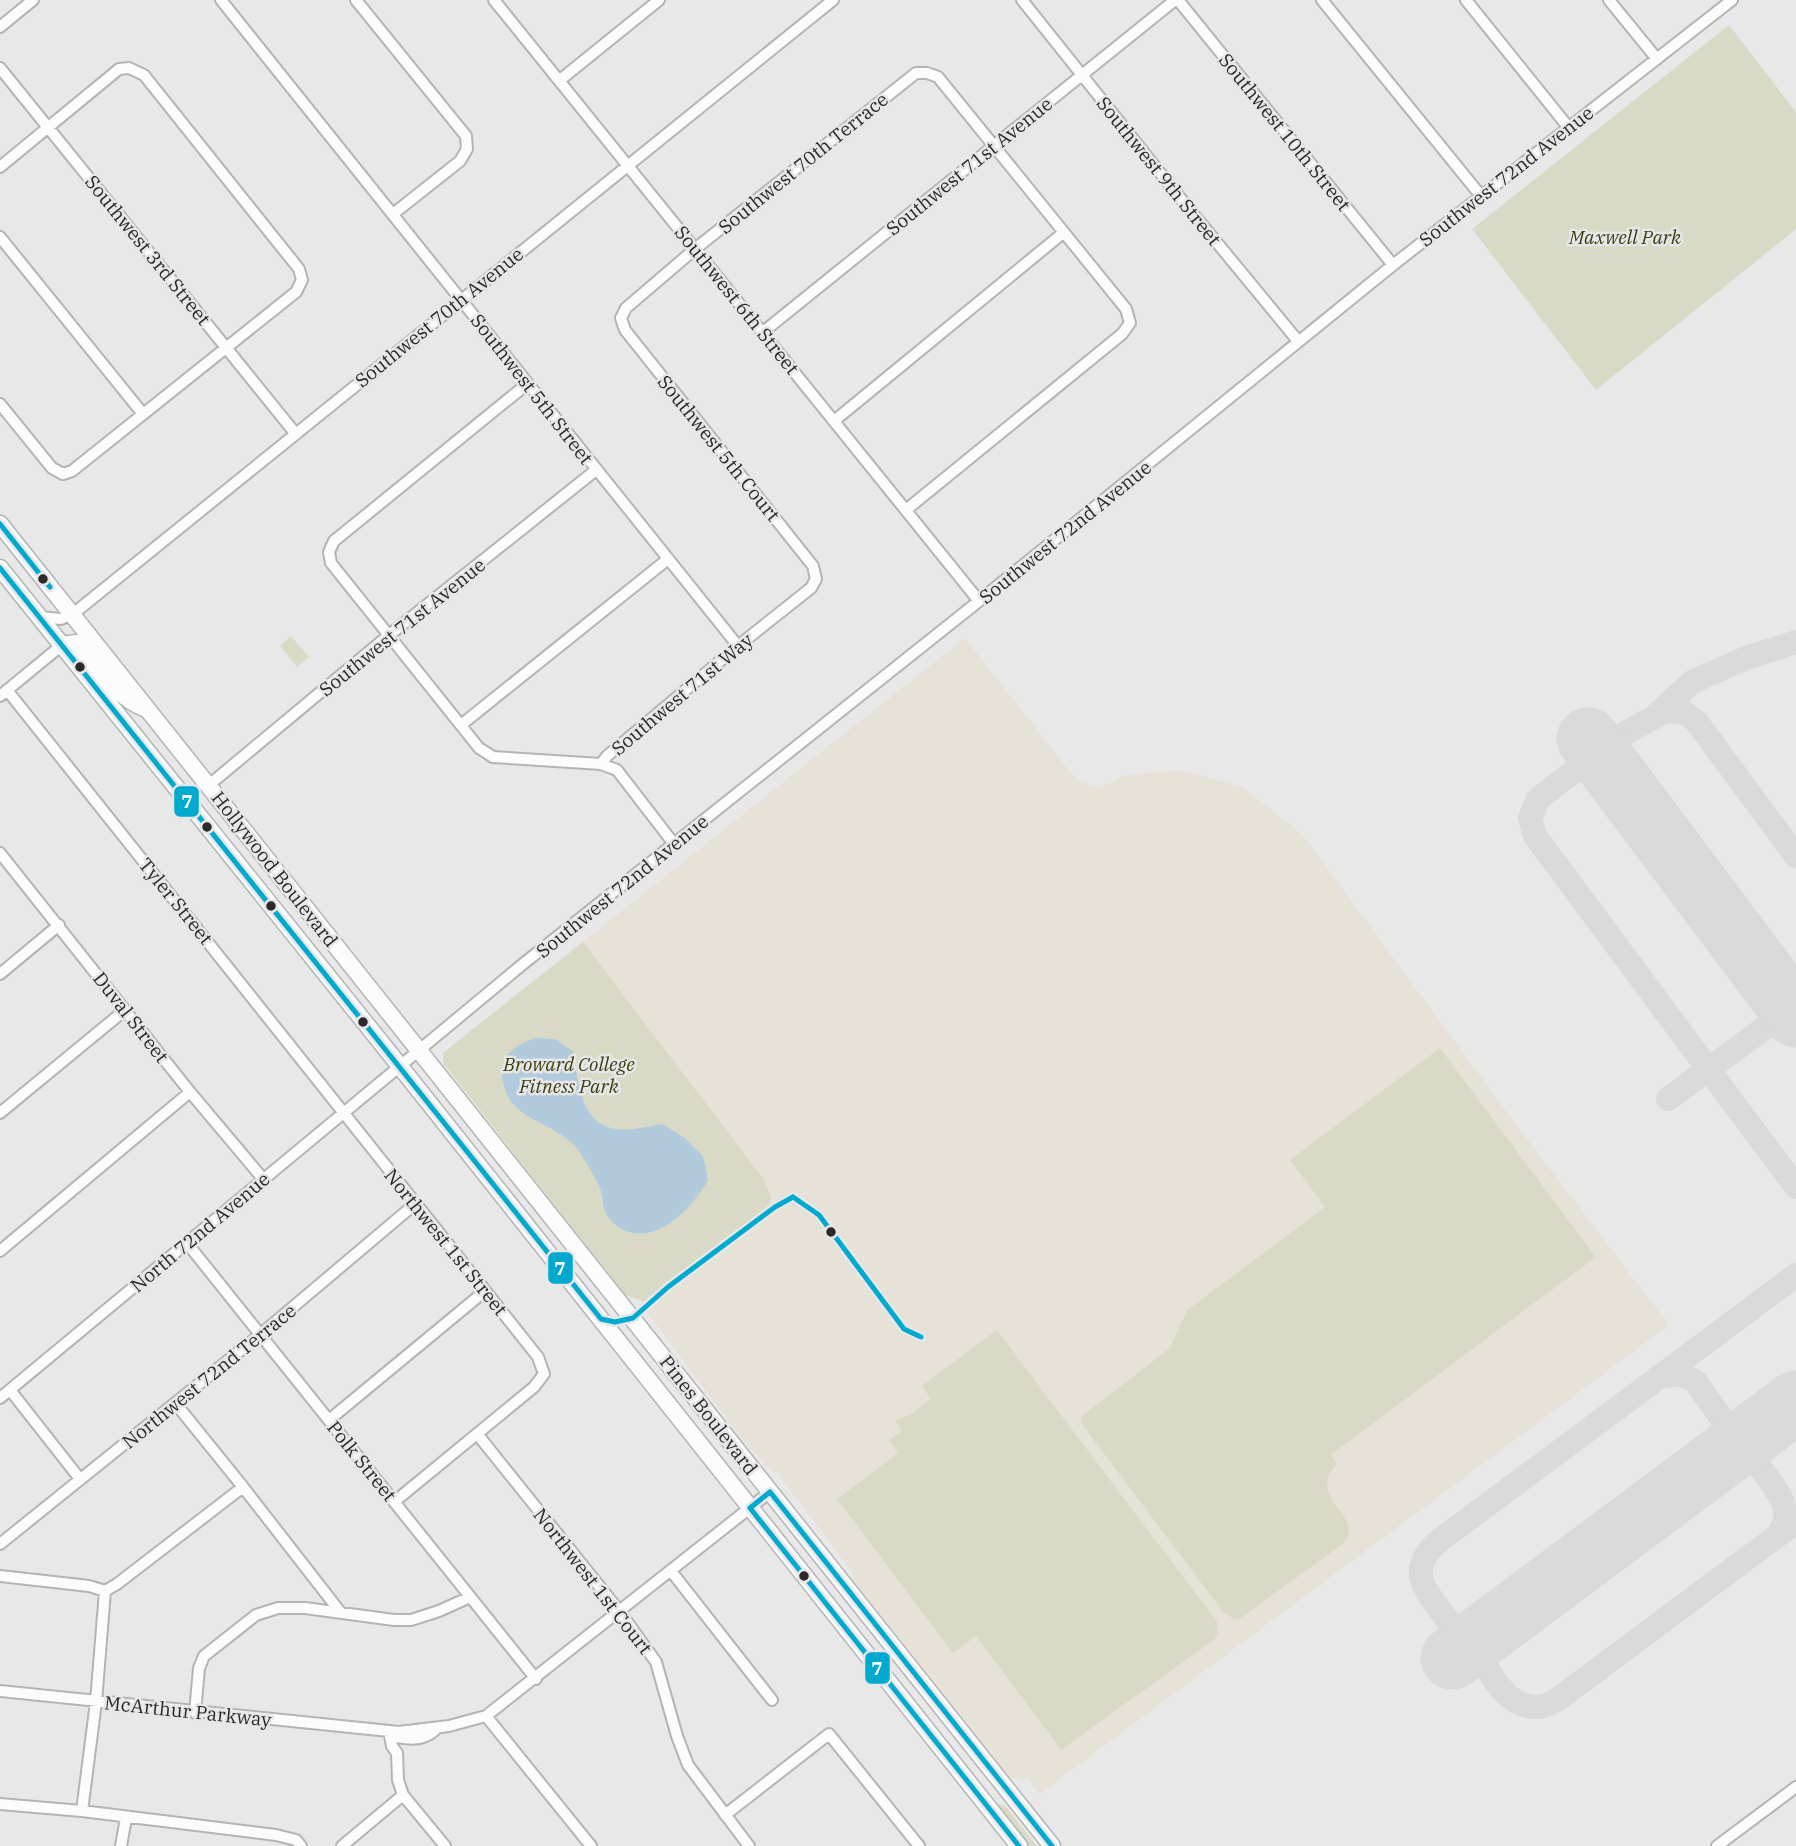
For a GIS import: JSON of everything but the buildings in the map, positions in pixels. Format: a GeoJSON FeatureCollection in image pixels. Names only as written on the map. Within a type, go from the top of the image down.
{"type":"FeatureCollection","features":[{"type":"Feature","properties":{"kind":"highway","name":"Hollywood Boulevard"},"geometry":{"type":"LineString","coordinates":[[0,524],[418,1050]]}},
{"type":"Feature","properties":{"kind":"highway","name":"Hollywood Boulevard"},"geometry":{"type":"LineString","coordinates":[[0,568],[399,1065]]}},
{"type":"Feature","properties":{"kind":"highway"},"geometry":{"type":"LineString","coordinates":[[62,645],[76,643],[131,703],[149,710]]}},
{"type":"Feature","properties":{"kind":"highway"},"geometry":{"type":"LineString","coordinates":[[174,785],[183,783],[227,838],[241,844],[252,839]]}},
{"type":"Feature","properties":{"kind":"highway","name":"Pines Boulevard"},"geometry":{"type":"LineString","coordinates":[[418,1050],[1052,1846]]}},
{"type":"Feature","properties":{"kind":"highway","name":"Pines Boulevard"},"geometry":{"type":"LineString","coordinates":[[399,1065],[1019,1846]]}},
{"type":"Feature","properties":{"kind":"highway"},"geometry":{"type":"LineString","coordinates":[[601,1319],[615,1322],[633,1318]]}},
{"type":"Feature","properties":{"kind":"street"},"geometry":{"type":"LineString","coordinates":[[0,27],[33,0]]}},
{"type":"Feature","properties":{"kind":"street","name":"Southwest 5th Street"},"geometry":{"type":"LineString","coordinates":[[221,0],[738,646]]}},
{"type":"Feature","properties":{"kind":"street"},"geometry":{"type":"LineString","coordinates":[[356,0],[466,136],[467,149],[460,162],[393,214]]}},
{"type":"Feature","properties":{"kind":"street","name":"Southwest 6th Street"},"geometry":{"type":"LineString","coordinates":[[495,0],[979,601]]}},
{"type":"Feature","properties":{"kind":"street"},"geometry":{"type":"LineString","coordinates":[[560,80],[659,0]]}},
{"type":"Feature","properties":{"kind":"street","name":"Southwest 70th Avenue"},"geometry":{"type":"LineString","coordinates":[[72,614],[833,0]]}},
{"type":"Feature","properties":{"kind":"street","name":"Southwest 9th Street"},"geometry":{"type":"LineString","coordinates":[[1022,0],[1298,341]]}},
{"type":"Feature","properties":{"kind":"street","name":"Southwest 71st Avenue"},"geometry":{"type":"LineString","coordinates":[[764,332],[1176,0]]}},
{"type":"Feature","properties":{"kind":"street","name":"Southwest 10th Street"},"geometry":{"type":"LineString","coordinates":[[1176,0],[1393,265]]}},
{"type":"Feature","properties":{"kind":"street"},"geometry":{"type":"LineString","coordinates":[[1322,0],[1481,196]]}},
{"type":"Feature","properties":{"kind":"street"},"geometry":{"type":"LineString","coordinates":[[1466,0],[1569,128]]}},
{"type":"Feature","properties":{"kind":"street"},"geometry":{"type":"LineString","coordinates":[[1609,0],[1657,59]]}},
{"type":"Feature","properties":{"kind":"street","name":"Southwest 72nd Avenue"},"geometry":{"type":"LineString","coordinates":[[399,1065],[979,601],[1393,265],[1732,0]]}},
{"type":"Feature","properties":{"kind":"street","name":"Southwest 3rd Street"},"geometry":{"type":"LineString","coordinates":[[0,68],[295,433]]}},
{"type":"Feature","properties":{"kind":"street"},"geometry":{"type":"LineString","coordinates":[[0,167],[119,69],[130,68],[144,75],[299,269],[302,280],[296,292],[72,471],[63,474],[52,468],[0,404]]}},
{"type":"Feature","properties":{"kind":"street","name":"Southwest 70th Terrace"},"geometry":{"type":"LineString","coordinates":[[621,318],[626,308],[695,249],[916,73],[938,77],[994,145]]}},
{"type":"Feature","properties":{"kind":"street"},"geometry":{"type":"LineString","coordinates":[[906,510],[1122,334],[1130,323],[1126,309],[994,145]]}},
{"type":"Feature","properties":{"kind":"street"},"geometry":{"type":"LineString","coordinates":[[834,421],[1063,233]]}},
{"type":"Feature","properties":{"kind":"street"},"geometry":{"type":"LineString","coordinates":[[0,237],[143,414]]}},
{"type":"Feature","properties":{"kind":"street","name":"Southwest 5th Court"},"geometry":{"type":"LineString","coordinates":[[621,318],[625,330],[813,566],[816,579]]}},
{"type":"Feature","properties":{"kind":"street","name":"Southwest 71st Way"},"geometry":{"type":"LineString","coordinates":[[527,384],[334,541],[329,552],[331,564],[479,748],[493,757],[601,764],[607,756],[738,646],[811,588],[816,579]]}},
{"type":"Feature","properties":{"kind":"street","name":"Southwest 71st Avenue"},"geometry":{"type":"LineString","coordinates":[[209,785],[388,636],[596,470]]}},
{"type":"Feature","properties":{"kind":"street"},"geometry":{"type":"LineString","coordinates":[[461,725],[668,559]]}},
{"type":"Feature","properties":{"kind":"street"},"geometry":{"type":"LineString","coordinates":[[39,617],[61,619],[72,614]]}},
{"type":"Feature","properties":{"kind":"street"},"geometry":{"type":"LineString","coordinates":[[4,693],[62,645]]}},
{"type":"Feature","properties":{"kind":"street","name":"Tyler Street"},"geometry":{"type":"LineString","coordinates":[[4,693],[344,1112]]}},
{"type":"Feature","properties":{"kind":"street"},"geometry":{"type":"LineString","coordinates":[[601,764],[617,770],[674,844]]}},
{"type":"Feature","properties":{"kind":"street","name":"Duval Street"},"geometry":{"type":"LineString","coordinates":[[0,853],[190,1092],[264,1180]]}},
{"type":"Feature","properties":{"kind":"street"},"geometry":{"type":"LineString","coordinates":[[0,974],[59,925]]}},
{"type":"Feature","properties":{"kind":"street"},"geometry":{"type":"LineString","coordinates":[[0,1114],[125,1010]]}},
{"type":"Feature","properties":{"kind":"street","name":"North 72nd Avenue"},"geometry":{"type":"LineString","coordinates":[[0,1398],[399,1065]]}},
{"type":"Feature","properties":{"kind":"street"},"geometry":{"type":"LineString","coordinates":[[0,1251],[190,1092]]}},
{"type":"Feature","properties":{"kind":"street","name":"Northwest 1st Street"},"geometry":{"type":"LineString","coordinates":[[344,1112],[538,1357],[544,1374],[534,1387],[478,1435]]}},
{"type":"Feature","properties":{"kind":"street","name":"Northwest 72nd Terrace"},"geometry":{"type":"LineString","coordinates":[[0,1544],[176,1404],[415,1204]]}},
{"type":"Feature","properties":{"kind":"street","name":"Polk Street"},"geometry":{"type":"LineString","coordinates":[[187,1243],[536,1679]]}},
{"type":"Feature","properties":{"kind":"street"},"geometry":{"type":"LineString","coordinates":[[329,1420],[485,1291]]}},
{"type":"Feature","properties":{"kind":"street"},"geometry":{"type":"LineString","coordinates":[[10,1390],[80,1479]]}},
{"type":"Feature","properties":{"kind":"street"},"geometry":{"type":"LineString","coordinates":[[176,1404],[341,1614]]}},
{"type":"Feature","properties":{"kind":"street"},"geometry":{"type":"LineString","coordinates":[[394,1502],[478,1435]]}},
{"type":"Feature","properties":{"kind":"street","name":"Northwest 1st Court"},"geometry":{"type":"LineString","coordinates":[[478,1435],[620,1612],[656,1662],[688,1765],[749,1846]]}},
{"type":"Feature","properties":{"kind":"street"},"geometry":{"type":"LineString","coordinates":[[0,1576],[89,1586],[105,1591],[243,1487]]}},
{"type":"Feature","properties":{"kind":"street","name":"McArthur Parkway"},"geometry":{"type":"LineString","coordinates":[[390,1733],[438,1727],[486,1716],[770,1492]]}},
{"type":"Feature","properties":{"kind":"street"},"geometry":{"type":"LineString","coordinates":[[671,1571],[772,1700]]}},
{"type":"Feature","properties":{"kind":"street"},"geometry":{"type":"LineString","coordinates":[[82,1811],[96,1702],[105,1591]]}},
{"type":"Feature","properties":{"kind":"street"},"geometry":{"type":"LineString","coordinates":[[195,1713],[199,1668],[204,1656],[256,1615],[278,1608],[305,1608],[411,1620],[470,1597]]}},
{"type":"Feature","properties":{"kind":"street","name":"McArthur Parkway"},"geometry":{"type":"LineString","coordinates":[[0,1691],[376,1730],[407,1739],[429,1735],[438,1727]]}},
{"type":"Feature","properties":{"kind":"street"},"geometry":{"type":"LineString","coordinates":[[486,1716],[591,1846]]}},
{"type":"Feature","properties":{"kind":"street"},"geometry":{"type":"LineString","coordinates":[[390,1733],[392,1746],[397,1753],[398,1780],[403,1795],[445,1846]]}},
{"type":"Feature","properties":{"kind":"street"},"geometry":{"type":"LineString","coordinates":[[725,1815],[829,1734],[919,1846]]}},
{"type":"Feature","properties":{"kind":"street"},"geometry":{"type":"LineString","coordinates":[[397,1753],[407,1739]]}},
{"type":"Feature","properties":{"kind":"street"},"geometry":{"type":"LineString","coordinates":[[1717,1846],[1796,1787]]}},
{"type":"Feature","properties":{"kind":"street"},"geometry":{"type":"LineString","coordinates":[[342,1846],[403,1795]]}},
{"type":"Feature","properties":{"kind":"street"},"geometry":{"type":"LineString","coordinates":[[0,1804],[82,1811],[276,1835],[296,1840],[301,1846]]}},
{"type":"Feature","properties":{"kind":"street"},"geometry":{"type":"LineString","coordinates":[[121,1846],[126,1818]]}},
{"type":"Feature","properties":{"kind":"shaded area"},"geometry":{"type":"Polygon","coordinates":[[[965,638],[1077,781],[1099,788],[1127,775],[1180,770],[1242,787],[1302,834],[1514,1122],[1669,1325],[1039,1794],[1027,1777],[1021,1781],[1018,1778],[1010,1778],[859,1587],[850,1569],[778,1474],[765,1465],[736,1431],[641,1301],[624,1293],[443,1064],[443,1053],[965,638]]]}},
{"type":"Feature","properties":{"kind":"green space","name":"Maxwell Park"},"geometry":{"type":"Polygon","coordinates":[[[1729,25],[1796,112],[1796,229],[1596,390],[1472,229],[1729,25]]]}},
{"type":"Feature","properties":{"kind":"green space"},"geometry":{"type":"Polygon","coordinates":[[[291,636],[309,657],[297,667],[280,646],[291,636]]]}},
{"type":"Feature","properties":{"kind":"green space","name":"Broward College Fitness Park"},"geometry":{"type":"Polygon","coordinates":[[[583,942],[765,1181],[771,1198],[766,1210],[644,1301],[626,1295],[444,1064],[443,1053],[583,942]]]}},
{"type":"Feature","properties":{"kind":"green space"},"geometry":{"type":"Polygon","coordinates":[[[1440,1048],[1596,1257],[1331,1455],[1337,1464],[1329,1476],[1327,1487],[1348,1523],[1349,1533],[1344,1543],[1242,1617],[1234,1619],[1224,1613],[1081,1423],[1082,1416],[1170,1348],[1187,1310],[1325,1207],[1290,1160],[1440,1048]]]}},
{"type":"Feature","properties":{"kind":"green space"},"geometry":{"type":"Polygon","coordinates":[[[997,1330],[1217,1622],[1215,1639],[1061,1750],[976,1636],[953,1653],[837,1499],[898,1453],[889,1440],[902,1431],[895,1421],[913,1413],[931,1399],[922,1386],[997,1330]]]}},
{"type":"Feature","properties":{"kind":"green space"},"geometry":{"type":"Polygon","coordinates":[[[993,1803],[1005,1806],[1037,1846],[1027,1846],[993,1803]]]}},
{"type":"Feature","properties":{"kind":"water"},"geometry":{"type":"Polygon","coordinates":[[[535,1038],[555,1039],[573,1051],[582,1095],[591,1115],[599,1122],[621,1129],[662,1124],[685,1138],[703,1156],[708,1180],[679,1216],[653,1232],[639,1234],[625,1231],[608,1218],[599,1186],[574,1145],[529,1117],[511,1101],[502,1074],[504,1061],[517,1047],[535,1038]]]}},
{"type":"Feature","properties":{"kind":"taxiway"},"geometry":{"type":"LineString","coordinates":[[1657,714],[1692,682],[1746,658],[1796,642]]}},
{"type":"Feature","properties":{"kind":"taxiway"},"geometry":{"type":"LineString","coordinates":[[1796,856],[1696,721],[1683,712],[1666,711],[1625,733],[1603,758],[1577,769],[1538,799],[1530,818],[1535,836],[1796,1187]]}},
{"type":"Feature","properties":{"kind":"taxiway"},"geometry":{"type":"LineString","coordinates":[[1765,1027],[1776,1009],[1776,988]]}},
{"type":"Feature","properties":{"kind":"taxiway"},"geometry":{"type":"LineString","coordinates":[[1668,1099],[1770,1024],[1784,1021],[1796,1024]]}},
{"type":"Feature","properties":{"kind":"taxiway"},"geometry":{"type":"LineString","coordinates":[[1796,1275],[1435,1544],[1423,1560],[1421,1575],[1426,1590],[1449,1622],[1476,1641],[1486,1666],[1499,1686],[1516,1701],[1536,1707],[1558,1699],[1796,1522]]}},
{"type":"Feature","properties":{"kind":"taxiway"},"geometry":{"type":"LineString","coordinates":[[1658,1377],[1679,1374],[1695,1381],[1727,1426],[1729,1439],[1721,1458]]}},
{"type":"Feature","properties":{"kind":"taxiway"},"geometry":{"type":"LineString","coordinates":[[1761,1469],[1755,1448],[1763,1427]]}},
{"type":"Feature","properties":{"kind":"taxiway"},"geometry":{"type":"LineString","coordinates":[[1721,1458],[1735,1455],[1749,1458],[1773,1485],[1782,1500],[1785,1514],[1776,1537]]}},
{"type":"Feature","properties":{"kind":"runway"},"geometry":{"type":"LineString","coordinates":[[1588,739],[1796,1016]]}},
{"type":"Feature","properties":{"kind":"runway"},"geometry":{"type":"LineString","coordinates":[[1452,1658],[1796,1402]]}},
{"type":"Feature","properties":{"kind":"transit line","name":"7"},"geometry":{"type":"LineString","coordinates":[[0,524],[50,587]]}},
{"type":"Feature","properties":{"kind":"transit line","name":"7"},"geometry":{"type":"LineString","coordinates":[[0,568],[601,1319],[615,1322],[633,1318],[668,1287],[775,1207],[793,1197]]}},
{"type":"Feature","properties":{"kind":"transit line","name":"7"},"geometry":{"type":"LineString","coordinates":[[793,1197],[819,1215],[904,1329],[921,1337]]}},
{"type":"Feature","properties":{"kind":"transit line","name":"7"},"geometry":{"type":"LineString","coordinates":[[1019,1846],[750,1508],[770,1492],[1052,1846]]}}]}
